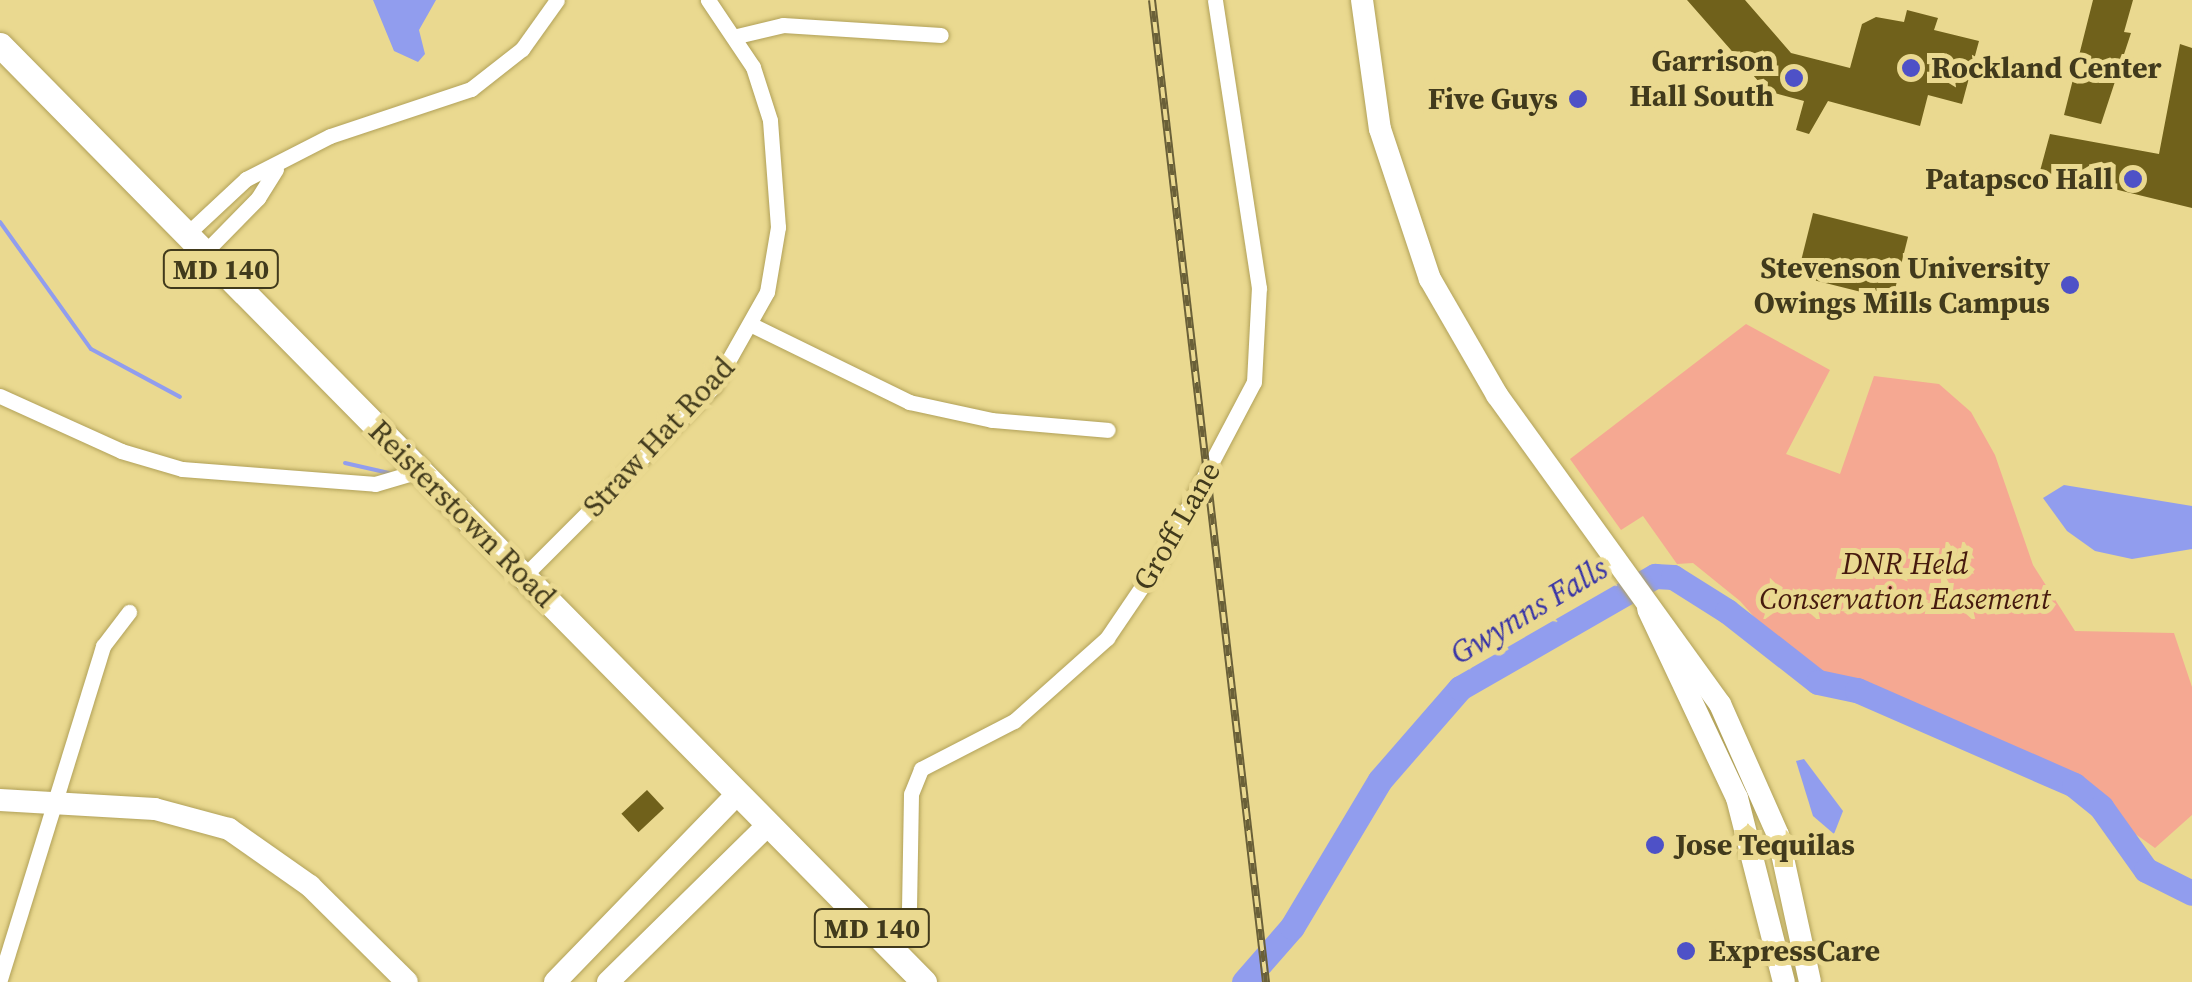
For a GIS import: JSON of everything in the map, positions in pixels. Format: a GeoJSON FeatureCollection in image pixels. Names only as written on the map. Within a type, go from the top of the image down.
{"type":"FeatureCollection","features":[{"type":"Feature","properties":{"kind":"main road"},"geometry":{"type":"LineString","coordinates":[[1362,0],[1380,129],[1430,279],[1485,378],[1648,610],[1736,798],[1784,982]]}},
{"type":"Feature","properties":{"kind":"main road","name":"Reisterstown Road"},"geometry":{"type":"LineString","coordinates":[[0,45],[924,982]]}},
{"type":"Feature","properties":{"kind":"main road"},"geometry":{"type":"LineString","coordinates":[[1648,610],[1688,650],[1759,783],[1793,888],[1810,982]]}},
{"type":"Feature","properties":{"kind":"main road"},"geometry":{"type":"LineString","coordinates":[[555,982],[738,794]]}},
{"type":"Feature","properties":{"kind":"main road"},"geometry":{"type":"LineString","coordinates":[[0,800],[179,812],[229,829],[284,863],[406,982]]}},
{"type":"Feature","properties":{"kind":"main road"},"geometry":{"type":"LineString","coordinates":[[608,982],[768,824]]}},
{"type":"Feature","properties":{"kind":"street"},"geometry":{"type":"LineString","coordinates":[[196,243],[246,178],[276,168],[330,136],[471,88],[522,49],[557,0]]}},
{"type":"Feature","properties":{"kind":"street","name":"Straw Hat Road"},"geometry":{"type":"LineString","coordinates":[[524,576],[684,418],[754,326],[774,262],[778,195],[770,120],[737,36],[708,0]]}},
{"type":"Feature","properties":{"kind":"street","name":"Groff Lane"},"geometry":{"type":"LineString","coordinates":[[894,950],[910,909],[910,794],[921,769],[1014,721],[1106,638],[1160,560],[1254,382],[1259,288],[1215,0]]}},
{"type":"Feature","properties":{"kind":"street"},"geometry":{"type":"LineString","coordinates":[[737,36],[783,24],[941,35]]}},
{"type":"Feature","properties":{"kind":"street"},"geometry":{"type":"LineString","coordinates":[[196,243],[258,198],[276,168]]}},
{"type":"Feature","properties":{"kind":"street"},"geometry":{"type":"LineString","coordinates":[[754,326],[909,402],[992,420],[1108,430]]}},
{"type":"Feature","properties":{"kind":"street"},"geometry":{"type":"LineString","coordinates":[[0,396],[121,451],[182,469],[375,484],[419,471]]}},
{"type":"Feature","properties":{"kind":"street"},"geometry":{"type":"LineString","coordinates":[[0,979],[103,646],[129,612]]}},
{"type":"Feature","properties":{"kind":"green space","name":"DNR Held Conservation Easement"},"geometry":{"type":"Polygon","coordinates":[[[1746,324],[1830,370],[1786,454],[1840,474],[1874,376],[1939,384],[1971,412],[1995,455],[2033,565],[2075,631],[2174,633],[2192,687],[2192,815],[2155,848],[2032,760],[1877,702],[1819,690],[1740,601],[1693,563],[1677,564],[1643,516],[1621,530],[1570,459],[1746,324]]]}},
{"type":"Feature","properties":{"kind":"water"},"geometry":{"type":"Polygon","coordinates":[[[373,0],[436,0],[419,30],[425,54],[418,62],[394,51],[373,0]]]}},
{"type":"Feature","properties":{"kind":"water"},"geometry":{"type":"Polygon","coordinates":[[[2064,485],[2192,506],[2192,549],[2132,559],[2095,551],[2067,531],[2043,498],[2064,485]]]}},
{"type":"Feature","properties":{"kind":"water"},"geometry":{"type":"Polygon","coordinates":[[[1804,759],[1843,811],[1834,834],[1813,816],[1796,761],[1804,759]]]}},
{"type":"Feature","properties":{"kind":"building"},"geometry":{"type":"Polygon","coordinates":[[[1687,0],[1745,0],[1791,53],[1850,68],[1862,24],[1876,17],[1904,22],[1907,10],[1938,18],[1934,30],[1979,41],[1962,104],[1928,95],[1920,126],[1828,101],[1809,134],[1796,130],[1804,101],[1767,91],[1687,0]]]}},
{"type":"Feature","properties":{"kind":"building"},"geometry":{"type":"Polygon","coordinates":[[[2093,0],[2133,0],[2124,32],[2131,33],[2101,124],[2064,115],[2093,0]]]}},
{"type":"Feature","properties":{"kind":"building","name":"Patapsco Hall"},"geometry":{"type":"Polygon","coordinates":[[[2180,44],[2192,48],[2192,208],[2040,171],[2050,134],[2159,154],[2180,44]]]}},
{"type":"Feature","properties":{"kind":"building"},"geometry":{"type":"Polygon","coordinates":[[[1813,213],[1908,237],[1892,300],[1797,276],[1813,213]]]}},
{"type":"Feature","properties":{"kind":"building"},"geometry":{"type":"Polygon","coordinates":[[[647,790],[664,808],[638,832],[621,814],[647,790]]]}},
{"type":"Feature","properties":{"kind":"waterway"},"geometry":{"type":"LineString","coordinates":[[0,222],[91,349],[180,397]]}},
{"type":"Feature","properties":{"kind":"waterway"},"geometry":{"type":"LineString","coordinates":[[345,463],[389,473]]}},
{"type":"Feature","properties":{"kind":"waterway","name":"Gwynns Falls"},"geometry":{"type":"LineString","coordinates":[[1244,982],[1292,927],[1380,780],[1460,688],[1655,576],[1673,577],[1727,611],[1818,682],[1857,690],[2074,785],[2101,807],[2146,870],[2192,893]]}},
{"type":"Feature","properties":{"kind":"railway"},"geometry":{"type":"LineString","coordinates":[[1152,0],[1266,982]]}},
{"type":"Feature","properties":{"kind":"place","name":"Rockland Center"},"geometry":{"type":"Point","coordinates":[1911,68]}},
{"type":"Feature","properties":{"kind":"place","name":"Garrison Hall South"},"geometry":{"type":"Point","coordinates":[1794,78]}},
{"type":"Feature","properties":{"kind":"place","name":"Five Guys"},"geometry":{"type":"Point","coordinates":[1578,99]}},
{"type":"Feature","properties":{"kind":"place","name":"Patapsco Hall"},"geometry":{"type":"Point","coordinates":[2133,179]}},
{"type":"Feature","properties":{"kind":"place","name":"Stevenson University Owings Mills Campus"},"geometry":{"type":"Point","coordinates":[2070,285]}},
{"type":"Feature","properties":{"kind":"place","name":"Jose Tequilas"},"geometry":{"type":"Point","coordinates":[1655,845]}},
{"type":"Feature","properties":{"kind":"place","name":"ExpressCare"},"geometry":{"type":"Point","coordinates":[1686,951]}}]}
